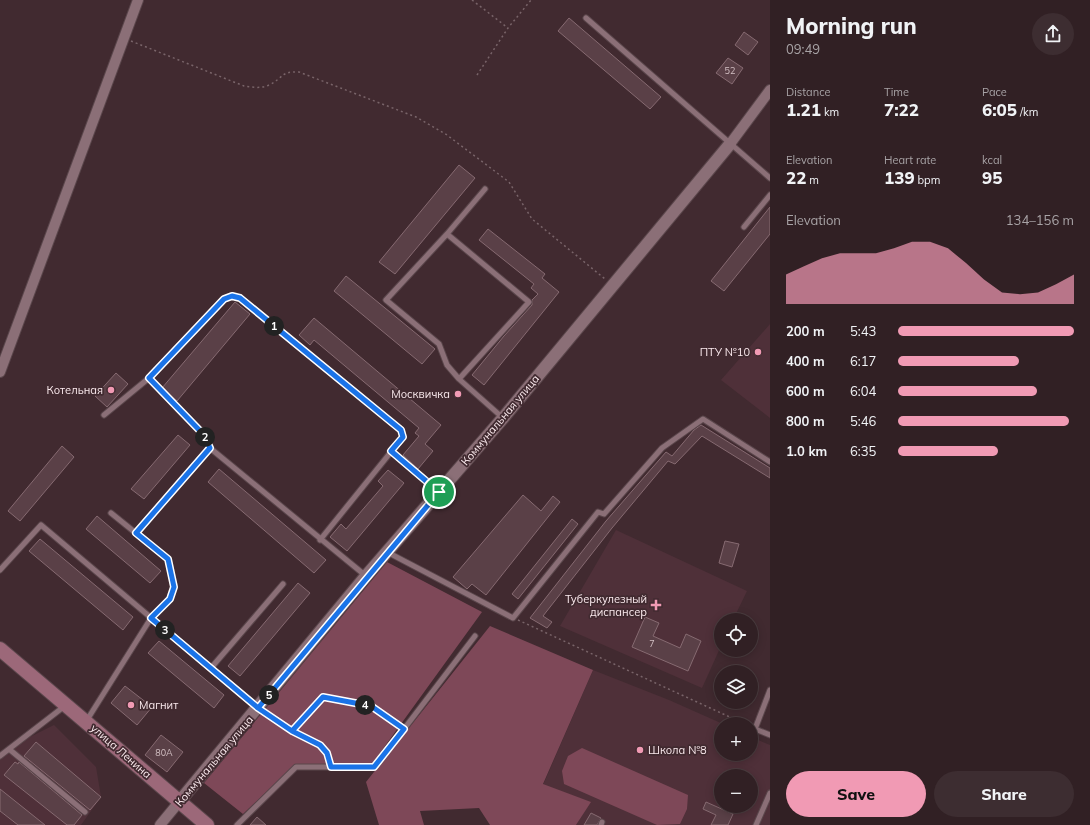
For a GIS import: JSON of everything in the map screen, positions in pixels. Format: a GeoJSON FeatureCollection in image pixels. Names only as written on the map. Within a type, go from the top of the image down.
{"type":"FeatureCollection","features":[{"type":"Feature","properties":{"kind":"main road","name":"улица Ленина"},"geometry":{"type":"LineString","coordinates":[[0,649],[67,704],[207,825]]}},
{"type":"Feature","properties":{"kind":"street"},"geometry":{"type":"LineString","coordinates":[[0,372],[138,0]]}},
{"type":"Feature","properties":{"kind":"street"},"geometry":{"type":"LineString","coordinates":[[730,144],[770,90]]}},
{"type":"Feature","properties":{"kind":"street","name":"Коммунальная улица"},"geometry":{"type":"LineString","coordinates":[[160,825],[366,576],[503,418],[730,144]]}},
{"type":"Feature","properties":{"kind":"lane"},"geometry":{"type":"LineString","coordinates":[[586,18],[770,178]]}},
{"type":"Feature","properties":{"kind":"lane"},"geometry":{"type":"LineString","coordinates":[[485,189],[448,234],[386,300],[439,344],[447,365],[459,379],[503,418]]}},
{"type":"Feature","properties":{"kind":"lane"},"geometry":{"type":"LineString","coordinates":[[744,227],[770,195]]}},
{"type":"Feature","properties":{"kind":"lane"},"geometry":{"type":"LineString","coordinates":[[448,234],[530,302],[459,379]]}},
{"type":"Feature","properties":{"kind":"lane"},"geometry":{"type":"LineString","coordinates":[[104,415],[149,378],[224,299],[232,296],[240,298],[401,430],[403,437],[320,540]]}},
{"type":"Feature","properties":{"kind":"lane"},"geometry":{"type":"LineString","coordinates":[[387,552],[513,618],[598,512],[604,514],[662,448],[703,419],[770,462]]}},
{"type":"Feature","properties":{"kind":"lane"},"geometry":{"type":"LineString","coordinates":[[136,533],[210,448],[320,540],[366,576]]}},
{"type":"Feature","properties":{"kind":"lane"},"geometry":{"type":"LineString","coordinates":[[391,451],[439,492]]}},
{"type":"Feature","properties":{"kind":"lane"},"geometry":{"type":"LineString","coordinates":[[86,721],[151,618],[170,599],[174,587],[168,559],[112,513]]}},
{"type":"Feature","properties":{"kind":"lane"},"geometry":{"type":"LineString","coordinates":[[0,570],[41,525],[258,708]]}},
{"type":"Feature","properties":{"kind":"lane"},"geometry":{"type":"LineString","coordinates":[[212,668],[283,584]]}},
{"type":"Feature","properties":{"kind":"lane"},"geometry":{"type":"LineString","coordinates":[[237,825],[296,767],[374,767],[475,636]]}},
{"type":"Feature","properties":{"kind":"lane"},"geometry":{"type":"LineString","coordinates":[[770,690],[755,729],[770,734]]}},
{"type":"Feature","properties":{"kind":"lane"},"geometry":{"type":"LineString","coordinates":[[0,756],[67,704]]}},
{"type":"Feature","properties":{"kind":"lane"},"geometry":{"type":"LineString","coordinates":[[9,749],[85,812]]}},
{"type":"Feature","properties":{"kind":"lane"},"geometry":{"type":"LineString","coordinates":[[756,825],[770,792]]}},
{"type":"Feature","properties":{"kind":"path"},"geometry":{"type":"LineString","coordinates":[[472,0],[508,28]]}},
{"type":"Feature","properties":{"kind":"path"},"geometry":{"type":"LineString","coordinates":[[477,75],[508,28],[532,0]]}},
{"type":"Feature","properties":{"kind":"path"},"geometry":{"type":"LineString","coordinates":[[124,39],[244,86],[258,88],[268,86],[287,72],[299,72],[416,117],[447,135],[509,182],[532,218],[612,286]]}},
{"type":"Feature","properties":{"kind":"path"},"geometry":{"type":"LineString","coordinates":[[149,378],[204,435],[210,448]]}},
{"type":"Feature","properties":{"kind":"path"},"geometry":{"type":"LineString","coordinates":[[513,618],[730,717]]}},
{"type":"Feature","properties":{"kind":"path"},"geometry":{"type":"LineString","coordinates":[[292,731],[323,697],[371,706],[404,729]]}},
{"type":"Feature","properties":{"kind":"path"},"geometry":{"type":"LineString","coordinates":[[258,708],[292,731],[320,745],[327,753],[331,767]]}},
{"type":"Feature","properties":{"kind":"shaded area","name":"ПТУ №10"},"geometry":{"type":"Polygon","coordinates":[[[770,324],[770,418],[721,380],[770,324]]]}},
{"type":"Feature","properties":{"kind":"shaded area","name":"Туберкулезный диспансер"},"geometry":{"type":"Polygon","coordinates":[[[616,530],[747,591],[736,613],[714,613],[714,657],[716,657],[702,688],[560,626],[616,530]]]}},
{"type":"Feature","properties":{"kind":"shaded area"},"geometry":{"type":"Polygon","coordinates":[[[387,562],[482,612],[372,764],[295,765],[243,814],[204,783],[387,562]]]}},
{"type":"Feature","properties":{"kind":"shaded area"},"geometry":{"type":"Polygon","coordinates":[[[490,626],[593,670],[543,784],[591,802],[576,825],[490,825],[479,808],[420,811],[424,825],[379,825],[366,782],[490,626]]]}},
{"type":"Feature","properties":{"kind":"shaded area","name":"Школа №8"},"geometry":{"type":"Polygon","coordinates":[[[593,670],[669,700],[714,720],[714,761],[758,761],[758,740],[770,745],[770,825],[576,825],[590,802],[543,785],[593,670]]]}},
{"type":"Feature","properties":{"kind":"shaded area"},"geometry":{"type":"Polygon","coordinates":[[[54,725],[96,767],[101,797],[81,825],[0,825],[0,752],[54,725]]]}},
{"type":"Feature","properties":{"kind":"shaded area"},"geometry":{"type":"Polygon","coordinates":[[[582,748],[688,795],[687,809],[680,824],[657,825],[564,784],[562,771],[568,756],[582,748]]]}},
{"type":"Feature","properties":{"kind":"building"},"geometry":{"type":"Polygon","coordinates":[[[569,18],[661,97],[650,109],[558,31],[569,18]]]}},
{"type":"Feature","properties":{"kind":"building"},"geometry":{"type":"Polygon","coordinates":[[[744,32],[758,42],[748,55],[735,45],[744,32]]]}},
{"type":"Feature","properties":{"kind":"building"},"geometry":{"type":"Polygon","coordinates":[[[728,58],[743,68],[732,84],[716,73],[728,58]]]}},
{"type":"Feature","properties":{"kind":"building"},"geometry":{"type":"Polygon","coordinates":[[[459,165],[475,178],[395,274],[379,262],[459,165]]]}},
{"type":"Feature","properties":{"kind":"building"},"geometry":{"type":"Polygon","coordinates":[[[770,207],[770,234],[724,291],[711,281],[770,207]]]}},
{"type":"Feature","properties":{"kind":"building"},"geometry":{"type":"Polygon","coordinates":[[[488,229],[545,274],[542,278],[559,292],[484,385],[472,375],[532,305],[532,300],[538,294],[531,288],[534,284],[479,240],[488,229]]]}},
{"type":"Feature","properties":{"kind":"building"},"geometry":{"type":"Polygon","coordinates":[[[346,276],[435,349],[422,364],[334,291],[346,276]]]}},
{"type":"Feature","properties":{"kind":"building"},"geometry":{"type":"Polygon","coordinates":[[[235,302],[250,314],[177,401],[162,388],[235,302]]]}},
{"type":"Feature","properties":{"kind":"building"},"geometry":{"type":"Polygon","coordinates":[[[314,318],[441,425],[425,444],[433,451],[418,469],[403,455],[419,436],[415,433],[419,428],[314,340],[310,345],[299,335],[314,318]]]}},
{"type":"Feature","properties":{"kind":"building","name":"Котельная"},"geometry":{"type":"Polygon","coordinates":[[[116,373],[128,384],[107,407],[95,396],[116,373]]]}},
{"type":"Feature","properties":{"kind":"building"},"geometry":{"type":"Polygon","coordinates":[[[701,425],[770,468],[770,478],[702,436],[675,464],[668,461],[612,528],[543,616],[552,622],[547,628],[530,618],[606,521],[666,452],[672,456],[694,430],[701,425]]]}},
{"type":"Feature","properties":{"kind":"building"},"geometry":{"type":"Polygon","coordinates":[[[178,435],[190,445],[144,499],[131,489],[178,435]]]}},
{"type":"Feature","properties":{"kind":"building"},"geometry":{"type":"Polygon","coordinates":[[[62,446],[74,457],[20,521],[8,511],[62,446]]]}},
{"type":"Feature","properties":{"kind":"building"},"geometry":{"type":"Polygon","coordinates":[[[219,469],[326,560],[314,573],[208,482],[219,469]]]}},
{"type":"Feature","properties":{"kind":"building"},"geometry":{"type":"Polygon","coordinates":[[[388,470],[404,483],[347,551],[330,537],[341,524],[346,529],[383,486],[378,481],[388,470]]]}},
{"type":"Feature","properties":{"kind":"building"},"geometry":{"type":"Polygon","coordinates":[[[523,495],[541,511],[553,496],[560,502],[486,595],[472,584],[467,589],[453,577],[523,495]]]}},
{"type":"Feature","properties":{"kind":"building"},"geometry":{"type":"Polygon","coordinates":[[[97,516],[161,571],[150,583],[86,529],[97,516]]]}},
{"type":"Feature","properties":{"kind":"building"},"geometry":{"type":"Polygon","coordinates":[[[572,519],[578,524],[518,599],[512,594],[572,519]]]}},
{"type":"Feature","properties":{"kind":"building"},"geometry":{"type":"Polygon","coordinates":[[[40,539],[133,617],[123,630],[29,551],[40,539]]]}},
{"type":"Feature","properties":{"kind":"building"},"geometry":{"type":"Polygon","coordinates":[[[725,541],[739,544],[732,567],[719,563],[725,541]]]}},
{"type":"Feature","properties":{"kind":"building"},"geometry":{"type":"Polygon","coordinates":[[[298,583],[310,593],[240,676],[228,666],[298,583]]]}},
{"type":"Feature","properties":{"kind":"building"},"geometry":{"type":"Polygon","coordinates":[[[645,617],[659,623],[653,636],[680,648],[686,634],[701,641],[688,671],[632,647],[645,617]]]}},
{"type":"Feature","properties":{"kind":"building"},"geometry":{"type":"Polygon","coordinates":[[[159,641],[224,695],[214,708],[148,653],[159,641]]]}},
{"type":"Feature","properties":{"kind":"building","name":"Магнит"},"geometry":{"type":"Polygon","coordinates":[[[125,686],[152,707],[137,725],[111,703],[125,686]]]}},
{"type":"Feature","properties":{"kind":"building"},"geometry":{"type":"Polygon","coordinates":[[[161,735],[183,752],[167,772],[145,755],[161,735]]]}},
{"type":"Feature","properties":{"kind":"building"},"geometry":{"type":"Polygon","coordinates":[[[36,742],[101,797],[90,810],[24,756],[36,742]]]}},
{"type":"Feature","properties":{"kind":"building"},"geometry":{"type":"Polygon","coordinates":[[[15,762],[18,764],[19,762],[82,815],[74,825],[67,825],[4,775],[15,762]]]}},
{"type":"Feature","properties":{"kind":"building"},"geometry":{"type":"Polygon","coordinates":[[[0,789],[45,825],[18,825],[0,811],[0,789]]]}},
{"type":"Feature","properties":{"kind":"building"},"geometry":{"type":"Polygon","coordinates":[[[706,802],[714,806],[714,813],[733,814],[728,825],[711,825],[716,815],[703,809],[706,802]]]}},
{"type":"Feature","properties":{"kind":"building"},"geometry":{"type":"Polygon","coordinates":[[[591,813],[601,818],[597,825],[584,825],[591,813]]]}},
{"type":"Feature","properties":{"kind":"building"},"geometry":{"type":"Polygon","coordinates":[[[257,817],[266,825],[250,825],[257,817]]]}},
{"type":"Feature","properties":{"kind":"place","name":"ПТУ №10"},"geometry":{"type":"Point","coordinates":[758,352]}},
{"type":"Feature","properties":{"kind":"place","name":"Котельная"},"geometry":{"type":"Point","coordinates":[111,390]}},
{"type":"Feature","properties":{"kind":"place","name":"Москвичка"},"geometry":{"type":"Point","coordinates":[458,394]}},
{"type":"Feature","properties":{"kind":"place","name":"Туберкулезный диспансер"},"geometry":{"type":"Point","coordinates":[656,605]}},
{"type":"Feature","properties":{"kind":"place","name":"Магнит"},"geometry":{"type":"Point","coordinates":[131,705]}},
{"type":"Feature","properties":{"kind":"place","name":"Школа №8"},"geometry":{"type":"Point","coordinates":[640,750]}},
{"type":"Feature","properties":{"kind":"route"},"geometry":{"type":"LineString","coordinates":[[439,492],[366,576],[258,708],[292,731],[320,745],[327,753],[331,767],[374,767],[404,729],[371,706],[323,697],[292,731],[258,708],[151,618],[170,599],[174,587],[168,559],[136,533],[210,448],[204,435],[149,378],[224,299],[232,296],[240,298],[401,430],[403,437],[391,451],[439,492]]}}]}
